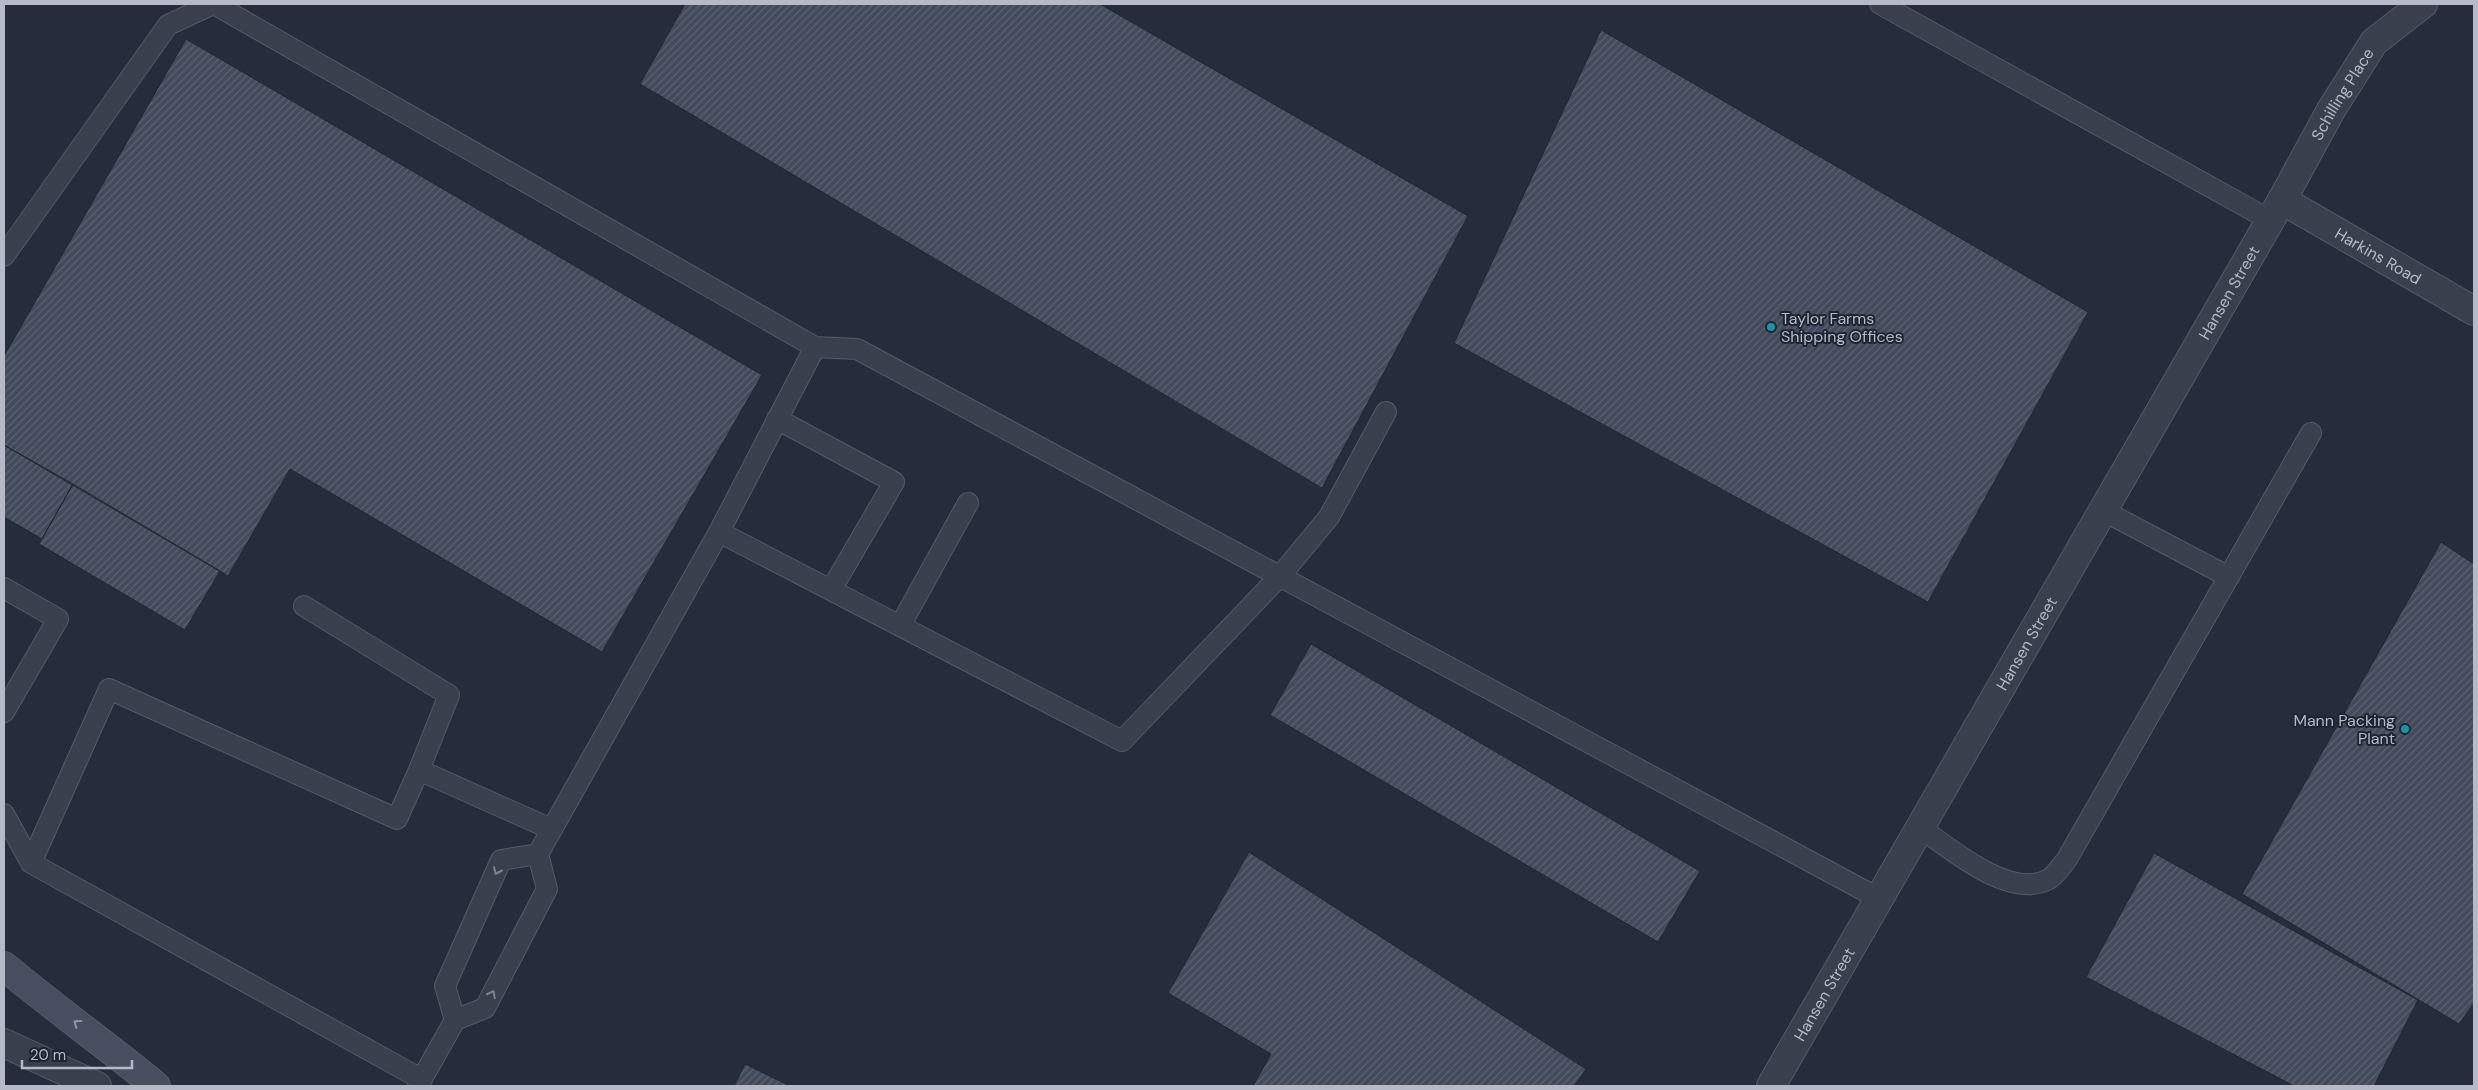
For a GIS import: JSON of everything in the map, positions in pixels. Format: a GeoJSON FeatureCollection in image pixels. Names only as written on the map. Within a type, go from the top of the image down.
{"type":"FeatureCollection","features":[{"type":"Feature","properties":{"kind":"main road"},"geometry":{"type":"LineString","coordinates":[[4,966],[37,994],[107,1045],[156,1086]]}},
{"type":"Feature","properties":{"kind":"street","name":"Schilling Place"},"geometry":{"type":"LineString","coordinates":[[2276,210],[2331,110],[2374,42],[2423,4]]}},
{"type":"Feature","properties":{"kind":"street","name":"Harkins Road"},"geometry":{"type":"LineString","coordinates":[[2276,210],[2474,311]]}},
{"type":"Feature","properties":{"kind":"street","name":"Hansen Street"},"geometry":{"type":"LineString","coordinates":[[1771,1086],[2276,210]]}},
{"type":"Feature","properties":{"kind":"street"},"geometry":{"type":"LineString","coordinates":[[4,1043],[97,1086]]}},
{"type":"Feature","properties":{"kind":"lane"},"geometry":{"type":"LineString","coordinates":[[4,256],[168,25],[213,4],[815,347],[857,350],[1878,898]]}},
{"type":"Feature","properties":{"kind":"lane"},"geometry":{"type":"LineString","coordinates":[[1880,4],[2276,210]]}},
{"type":"Feature","properties":{"kind":"lane"},"geometry":{"type":"LineString","coordinates":[[4,814],[30,862],[420,1083],[454,1020],[485,1008],[547,889],[538,854],[719,532],[815,347]]}},
{"type":"Feature","properties":{"kind":"lane"},"geometry":{"type":"LineString","coordinates":[[719,532],[1122,741],[1280,576],[1329,517],[1386,412]]}},
{"type":"Feature","properties":{"kind":"lane"},"geometry":{"type":"LineString","coordinates":[[778,419],[894,482],[831,590]]}},
{"type":"Feature","properties":{"kind":"lane"},"geometry":{"type":"LineString","coordinates":[[1919,827],[2000,879],[2026,886],[2050,879],[2067,859],[2311,433]]}},
{"type":"Feature","properties":{"kind":"lane"},"geometry":{"type":"LineString","coordinates":[[900,626],[968,503]]}},
{"type":"Feature","properties":{"kind":"lane"},"geometry":{"type":"LineString","coordinates":[[2102,510],[2229,577]]}},
{"type":"Feature","properties":{"kind":"lane"},"geometry":{"type":"LineString","coordinates":[[4,588],[58,619],[4,712]]}},
{"type":"Feature","properties":{"kind":"lane"},"geometry":{"type":"LineString","coordinates":[[30,862],[109,689],[397,818],[420,770],[449,695],[304,606]]}},
{"type":"Feature","properties":{"kind":"lane"},"geometry":{"type":"LineString","coordinates":[[420,770],[551,829]]}},
{"type":"Feature","properties":{"kind":"lane"},"geometry":{"type":"LineString","coordinates":[[454,1020],[446,986],[501,860],[538,854]]}},
{"type":"Feature","properties":{"kind":"building"},"geometry":{"type":"Polygon","coordinates":[[[685,4],[1100,4],[1468,216],[1322,488],[640,84],[685,4]]]}},
{"type":"Feature","properties":{"kind":"building","name":"Taylor Farms Shipping Offices"},"geometry":{"type":"Polygon","coordinates":[[[1601,30],[2088,312],[1928,602],[1454,343],[1601,30]]]}},
{"type":"Feature","properties":{"kind":"building"},"geometry":{"type":"Polygon","coordinates":[[[186,39],[762,375],[602,652],[290,469],[228,576],[4,445],[4,356],[186,39]]]}},
{"type":"Feature","properties":{"kind":"building"},"geometry":{"type":"Polygon","coordinates":[[[4,445],[73,484],[42,539],[4,517],[4,445]]]}},
{"type":"Feature","properties":{"kind":"building"},"geometry":{"type":"Polygon","coordinates":[[[73,484],[220,571],[185,630],[39,544],[73,484]]]}},
{"type":"Feature","properties":{"kind":"building","name":"Mann Packing Plant"},"geometry":{"type":"Polygon","coordinates":[[[2441,542],[2474,564],[2474,1003],[2459,1024],[2242,894],[2441,542]]]}},
{"type":"Feature","properties":{"kind":"building"},"geometry":{"type":"Polygon","coordinates":[[[1311,644],[1700,871],[1658,942],[1270,715],[1311,644]]]}},
{"type":"Feature","properties":{"kind":"building"},"geometry":{"type":"Polygon","coordinates":[[[1249,852],[1586,1069],[1574,1086],[1253,1086],[1271,1054],[1168,993],[1249,852]]]}},
{"type":"Feature","properties":{"kind":"building"},"geometry":{"type":"Polygon","coordinates":[[[2154,853],[2418,1000],[2374,1086],[2294,1086],[2086,977],[2154,853]]]}},
{"type":"Feature","properties":{"kind":"building"},"geometry":{"type":"Polygon","coordinates":[[[745,1064],[790,1086],[734,1086],[745,1064]]]}},
{"type":"Feature","properties":{"kind":"place","name":"Taylor Farms Shipping Offices"},"geometry":{"type":"Point","coordinates":[1771,327]}},
{"type":"Feature","properties":{"kind":"place","name":"Mann Packing Plant"},"geometry":{"type":"Point","coordinates":[2405,729]}}]}
